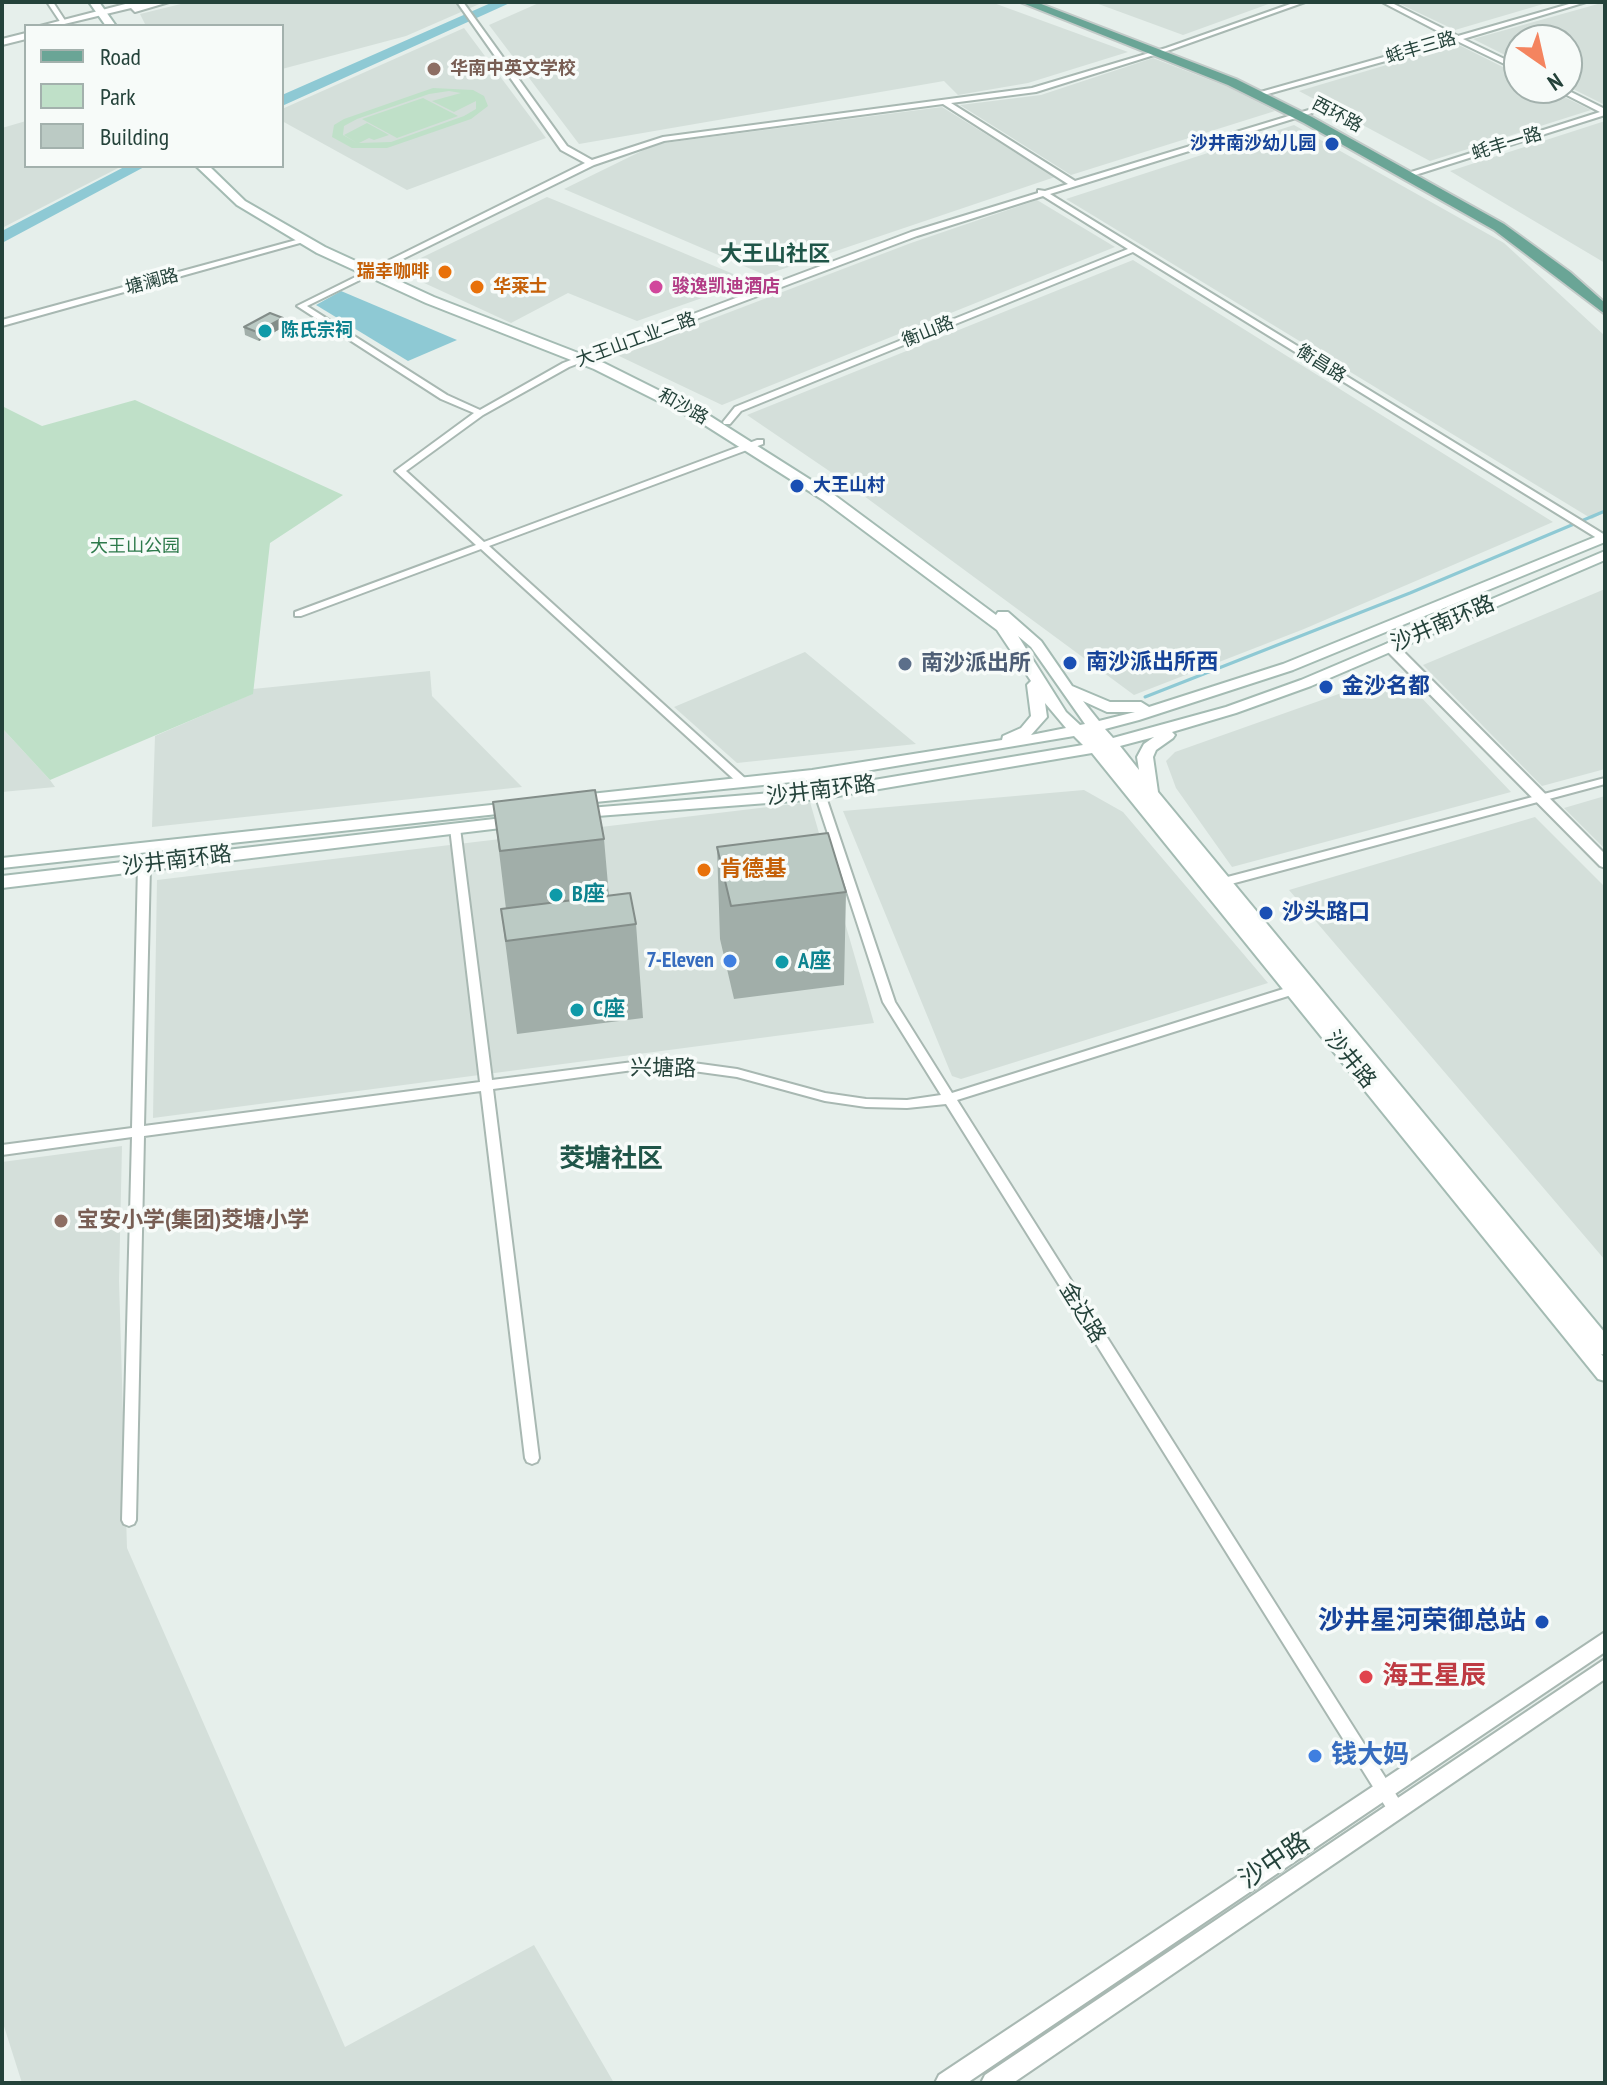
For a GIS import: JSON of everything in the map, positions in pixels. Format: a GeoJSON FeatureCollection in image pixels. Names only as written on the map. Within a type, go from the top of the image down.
{"type":"FeatureCollection","features":[{"type":"Feature","properties":{"kind":"main road"},"geometry":{"type":"LineString","coordinates":[[94,2],[109,13]]}},
{"type":"Feature","properties":{"kind":"main road","name":"西环路"},"geometry":{"type":"LineString","coordinates":[[1026,2],[1162,50]]}},
{"type":"Feature","properties":{"kind":"main road","name":"西环路"},"geometry":{"type":"LineString","coordinates":[[1046,2],[1263,92],[1415,172],[1545,246],[1605,295]]}},
{"type":"Feature","properties":{"kind":"main road","name":"和沙路"},"geometry":{"type":"LineString","coordinates":[[204,168],[241,203],[303,241],[657,393],[838,492],[1013,622],[1036,644],[1095,727],[1103,746]]}},
{"type":"Feature","properties":{"kind":"main road","name":"和沙路"},"geometry":{"type":"LineString","coordinates":[[215,168],[238,191],[274,216],[372,271]]}},
{"type":"Feature","properties":{"kind":"main road","name":"西环路"},"geometry":{"type":"LineString","coordinates":[[1415,172],[1532,250],[1605,310]]}},
{"type":"Feature","properties":{"kind":"main road","name":"和沙路"},"geometry":{"type":"LineString","coordinates":[[580,358],[655,383],[727,422],[1002,627],[1060,715],[1077,731],[1103,746]]}},
{"type":"Feature","properties":{"kind":"main road","name":"沙井南环路"},"geometry":{"type":"LineString","coordinates":[[2,882],[455,828],[549,810],[812,775],[1077,731],[1211,694],[1288,667],[1604,537]]}},
{"type":"Feature","properties":{"kind":"main road","name":"沙井南环路"},"geometry":{"type":"LineString","coordinates":[[2,863],[549,810],[820,794],[1103,746],[1190,722],[1306,683],[1605,555]]}},
{"type":"Feature","properties":{"kind":"main road"},"geometry":{"type":"LineString","coordinates":[[990,747],[1036,723],[1040,712],[1032,671]]}},
{"type":"Feature","properties":{"kind":"main road"},"geometry":{"type":"LineString","coordinates":[[1065,687],[1098,705],[1124,709],[1211,694]]}},
{"type":"Feature","properties":{"kind":"main road"},"geometry":{"type":"LineString","coordinates":[[1153,797],[1145,762],[1147,751],[1159,739],[1190,722]]}},
{"type":"Feature","properties":{"kind":"main road","name":"沙井路"},"geometry":{"type":"LineString","coordinates":[[1103,746],[1153,797],[1216,884]]}},
{"type":"Feature","properties":{"kind":"main road","name":"沙井路"},"geometry":{"type":"LineString","coordinates":[[1103,746],[1301,988],[1605,1373]]}},
{"type":"Feature","properties":{"kind":"main road","name":"沙井路"},"geometry":{"type":"LineString","coordinates":[[1301,988],[1605,1347]]}},
{"type":"Feature","properties":{"kind":"street"},"geometry":{"type":"LineString","coordinates":[[50,2],[65,24],[165,2]]}},
{"type":"Feature","properties":{"kind":"street"},"geometry":{"type":"LineString","coordinates":[[109,13],[144,2]]}},
{"type":"Feature","properties":{"kind":"street"},"geometry":{"type":"LineString","coordinates":[[460,2],[564,148],[591,163]]}},
{"type":"Feature","properties":{"kind":"street"},"geometry":{"type":"LineString","coordinates":[[480,413],[444,397],[301,306],[591,163],[663,139],[1033,90],[1302,2]]}},
{"type":"Feature","properties":{"kind":"street"},"geometry":{"type":"LineString","coordinates":[[1385,2],[1503,61]]}},
{"type":"Feature","properties":{"kind":"street","name":"蚝丰三路"},"geometry":{"type":"LineString","coordinates":[[1263,92],[1573,2]]}},
{"type":"Feature","properties":{"kind":"street","name":"蚝丰三路"},"geometry":{"type":"LineString","coordinates":[[1455,37],[1583,2]]}},
{"type":"Feature","properties":{"kind":"street"},"geometry":{"type":"LineString","coordinates":[[2,39],[24,34]]}},
{"type":"Feature","properties":{"kind":"street"},"geometry":{"type":"LineString","coordinates":[[945,102],[1071,182]]}},
{"type":"Feature","properties":{"kind":"street"},"geometry":{"type":"LineString","coordinates":[[1583,102],[1605,113]]}},
{"type":"Feature","properties":{"kind":"street","name":"大王山工业二路"},"geometry":{"type":"LineString","coordinates":[[482,545],[400,471],[480,413],[580,358],[914,234],[1299,111]]}},
{"type":"Feature","properties":{"kind":"street","name":"蚝丰一路"},"geometry":{"type":"LineString","coordinates":[[1415,172],[1605,113]]}},
{"type":"Feature","properties":{"kind":"street","name":"衡昌路"},"geometry":{"type":"LineString","coordinates":[[1041,192],[1604,537]]}},
{"type":"Feature","properties":{"kind":"street","name":"塘澜路"},"geometry":{"type":"LineString","coordinates":[[2,323],[303,241]]}},
{"type":"Feature","properties":{"kind":"street","name":"衡山路"},"geometry":{"type":"LineString","coordinates":[[727,422],[738,409],[1134,249]]}},
{"type":"Feature","properties":{"kind":"street"},"geometry":{"type":"LineString","coordinates":[[298,614],[754,444]]}},
{"type":"Feature","properties":{"kind":"street"},"geometry":{"type":"LineString","coordinates":[[482,545],[743,782]]}},
{"type":"Feature","properties":{"kind":"street"},"geometry":{"type":"LineString","coordinates":[[1390,646],[1605,863]]}},
{"type":"Feature","properties":{"kind":"street"},"geometry":{"type":"LineString","coordinates":[[1216,884],[1605,781]]}},
{"type":"Feature","properties":{"kind":"street","name":"金达路"},"geometry":{"type":"LineString","coordinates":[[820,794],[889,1002],[947,1099],[1396,1809]]}},
{"type":"Feature","properties":{"kind":"street"},"geometry":{"type":"LineString","coordinates":[[455,828],[532,1458]]}},
{"type":"Feature","properties":{"kind":"street"},"geometry":{"type":"LineString","coordinates":[[129,1520],[144,865]]}},
{"type":"Feature","properties":{"kind":"street","name":"兴塘路"},"geometry":{"type":"LineString","coordinates":[[2,1150],[633,1066],[686,1066],[737,1073],[825,1097],[866,1103],[907,1104],[947,1099],[1301,988]]}},
{"type":"Feature","properties":{"kind":"street","name":"沙中路"},"geometry":{"type":"LineString","coordinates":[[947,2083],[1605,1641]]}},
{"type":"Feature","properties":{"kind":"street","name":"沙中路"},"geometry":{"type":"LineString","coordinates":[[1007,2079],[1605,1668]]}},
{"type":"Feature","properties":{"kind":"street"},"geometry":{"type":"LineString","coordinates":[[1004,2044],[1007,2079]]}},
{"type":"Feature","properties":{"kind":"shaded area"},"geometry":{"type":"Polygon","coordinates":[[[189,2],[484,2],[406,36],[284,68],[284,24],[145,24],[140,14],[189,2]]]}},
{"type":"Feature","properties":{"kind":"shaded area"},"geometry":{"type":"Polygon","coordinates":[[[541,2],[991,2],[1128,52],[1028,83],[958,95],[944,81],[579,144],[489,25],[541,2]]]}},
{"type":"Feature","properties":{"kind":"shaded area"},"geometry":{"type":"Polygon","coordinates":[[[1093,2],[1274,2],[1183,35],[1093,2]]]}},
{"type":"Feature","properties":{"kind":"shaded area"},"geometry":{"type":"Polygon","coordinates":[[[1396,2],[1550,2],[1455,30],[1396,2]]]}},
{"type":"Feature","properties":{"kind":"shaded area"},"geometry":{"type":"Polygon","coordinates":[[[1605,2],[1605,105],[1583,94],[1583,24],[1527,24],[1605,2]]]}},
{"type":"Feature","properties":{"kind":"shaded area","name":"华南中英文学校"},"geometry":{"type":"Polygon","coordinates":[[[464,28],[546,138],[407,190],[284,122],[284,108],[464,28]]]}},
{"type":"Feature","properties":{"kind":"shaded area"},"geometry":{"type":"Polygon","coordinates":[[[1503,31],[1503,54],[1473,39],[1503,31]]]}},
{"type":"Feature","properties":{"kind":"shaded area"},"geometry":{"type":"Polygon","coordinates":[[[1457,44],[1503,67],[1503,104],[1579,104],[1591,110],[1430,161],[1299,91],[1457,44]]]}},
{"type":"Feature","properties":{"kind":"shaded area"},"geometry":{"type":"Polygon","coordinates":[[[1153,58],[1228,87],[1275,111],[1071,175],[960,105],[1041,95],[1153,58]]]}},
{"type":"Feature","properties":{"kind":"shaded area"},"geometry":{"type":"Polygon","coordinates":[[[942,107],[1055,177],[765,275],[564,189],[656,144],[942,107]]]}},
{"type":"Feature","properties":{"kind":"shaded area"},"geometry":{"type":"Polygon","coordinates":[[[1605,121],[1605,263],[1450,171],[1605,121]]]}},
{"type":"Feature","properties":{"kind":"shaded area"},"geometry":{"type":"Polygon","coordinates":[[[24,122],[24,168],[118,168],[2,228],[2,128],[24,122]]]}},
{"type":"Feature","properties":{"kind":"shaded area"},"geometry":{"type":"Polygon","coordinates":[[[1294,125],[1504,243],[1605,336],[1605,512],[1592,519],[1066,199],[1294,125]]]}},
{"type":"Feature","properties":{"kind":"shaded area"},"geometry":{"type":"Polygon","coordinates":[[[547,197],[750,281],[637,321],[568,293],[511,323],[396,270],[547,197]]]}},
{"type":"Feature","properties":{"kind":"shaded area"},"geometry":{"type":"Polygon","coordinates":[[[1037,200],[1115,247],[722,405],[617,355],[911,243],[1037,200]]]}},
{"type":"Feature","properties":{"kind":"shaded area"},"geometry":{"type":"Polygon","coordinates":[[[1133,260],[1553,522],[1304,629],[1134,695],[841,479],[747,415],[1133,260]]]}},
{"type":"Feature","properties":{"kind":"shaded area"},"geometry":{"type":"Polygon","coordinates":[[[1605,589],[1605,769],[1542,786],[1423,665],[1605,589]]]}},
{"type":"Feature","properties":{"kind":"shaded area"},"geometry":{"type":"Polygon","coordinates":[[[805,652],[916,744],[737,763],[674,707],[805,652]]]}},
{"type":"Feature","properties":{"kind":"shaded area"},"geometry":{"type":"Polygon","coordinates":[[[430,671],[432,696],[522,787],[152,827],[155,736],[252,694],[253,689],[430,671]]]}},
{"type":"Feature","properties":{"kind":"shaded area"},"geometry":{"type":"Polygon","coordinates":[[[1398,673],[1511,792],[1232,867],[1176,788],[1166,761],[1175,752],[1398,673]]]}},
{"type":"Feature","properties":{"kind":"shaded area"},"geometry":{"type":"Polygon","coordinates":[[[2,728],[50,780],[55,787],[2,792],[2,728]]]}},
{"type":"Feature","properties":{"kind":"shaded area"},"geometry":{"type":"Polygon","coordinates":[[[1084,790],[1123,812],[1268,983],[961,1079],[952,1076],[843,811],[1084,790]]]}},
{"type":"Feature","properties":{"kind":"shaded area"},"geometry":{"type":"Polygon","coordinates":[[[1605,796],[1605,849],[1564,808],[1605,796]]]}},
{"type":"Feature","properties":{"kind":"shaded area"},"geometry":{"type":"Polygon","coordinates":[[[810,802],[874,1023],[153,1118],[157,880],[810,802]]]}},
{"type":"Feature","properties":{"kind":"shaded area"},"geometry":{"type":"Polygon","coordinates":[[[1535,817],[1605,887],[1605,1260],[1289,890],[1535,817]]]}},
{"type":"Feature","properties":{"kind":"shaded area"},"geometry":{"type":"Polygon","coordinates":[[[122,1146],[119,1281],[127,1548],[345,2047],[534,1945],[614,2083],[22,2083],[2,2020],[2,1162],[122,1146]]]}},
{"type":"Feature","properties":{"kind":"green space"},"geometry":{"type":"Polygon","coordinates":[[[433,88],[473,90],[484,96],[488,106],[471,119],[387,148],[352,148],[332,137],[334,125],[433,88]],[[461,93],[429,94],[357,119],[344,126],[343,135],[357,143],[344,135],[367,123],[389,135],[359,143],[391,142],[476,109],[476,101],[454,112],[432,101],[461,93]]]}},
{"type":"Feature","properties":{"kind":"green space"},"geometry":{"type":"Polygon","coordinates":[[[423,98],[458,116],[397,138],[362,119],[423,98]]]}},
{"type":"Feature","properties":{"kind":"green space","name":"大王山公园"},"geometry":{"type":"Polygon","coordinates":[[[135,400],[343,495],[270,543],[253,694],[50,780],[2,728],[2,406],[42,426],[135,400]]]}},
{"type":"Feature","properties":{"kind":"water"},"geometry":{"type":"Polygon","coordinates":[[[341,291],[457,340],[408,361],[316,305],[341,291]]]}},
{"type":"Feature","properties":{"kind":"building"},"geometry":{"type":"Polygon","coordinates":[[[270,313],[283,318],[257,332],[244,327],[270,313]]]}},
{"type":"Feature","properties":{"kind":"building"},"geometry":{"type":"Polygon","coordinates":[[[595,790],[604,839],[500,851],[493,802],[595,790]]]}},
{"type":"Feature","properties":{"kind":"building"},"geometry":{"type":"Polygon","coordinates":[[[828,833],[846,892],[731,906],[717,847],[828,833]]]}},
{"type":"Feature","properties":{"kind":"building"},"geometry":{"type":"Polygon","coordinates":[[[630,893],[636,924],[506,941],[501,909],[630,893]]]}},
{"type":"Feature","properties":{"kind":"waterway"},"geometry":{"type":"LineString","coordinates":[[284,100],[505,2]]}},
{"type":"Feature","properties":{"kind":"waterway"},"geometry":{"type":"LineString","coordinates":[[2,238],[134,168]]}},
{"type":"Feature","properties":{"kind":"waterway"},"geometry":{"type":"LineString","coordinates":[[1145,697],[1410,593],[1605,511]]}},
{"type":"Feature","properties":{"kind":"place","name":"华南中英文学校"},"geometry":{"type":"Point","coordinates":[434,69]}},
{"type":"Feature","properties":{"kind":"place","name":"沙井南沙幼儿园"},"geometry":{"type":"Point","coordinates":[1332,144]}},
{"type":"Feature","properties":{"kind":"place","name":"瑞幸咖啡"},"geometry":{"type":"Point","coordinates":[445,272]}},
{"type":"Feature","properties":{"kind":"place","name":"华莱士"},"geometry":{"type":"Point","coordinates":[477,287]}},
{"type":"Feature","properties":{"kind":"place","name":"骏逸凯迪酒店"},"geometry":{"type":"Point","coordinates":[656,287]}},
{"type":"Feature","properties":{"kind":"place","name":"陈氏宗祠"},"geometry":{"type":"Point","coordinates":[265,331]}},
{"type":"Feature","properties":{"kind":"place","name":"大王山村"},"geometry":{"type":"Point","coordinates":[797,486]}},
{"type":"Feature","properties":{"kind":"place","name":"南沙派出所西"},"geometry":{"type":"Point","coordinates":[1070,663]}},
{"type":"Feature","properties":{"kind":"place","name":"南沙派出所"},"geometry":{"type":"Point","coordinates":[905,664]}},
{"type":"Feature","properties":{"kind":"place","name":"金沙名都"},"geometry":{"type":"Point","coordinates":[1326,687]}},
{"type":"Feature","properties":{"kind":"place","name":"肯德基"},"geometry":{"type":"Point","coordinates":[704,870]}},
{"type":"Feature","properties":{"kind":"place","name":"B座"},"geometry":{"type":"Point","coordinates":[556,895]}},
{"type":"Feature","properties":{"kind":"place","name":"沙头路口"},"geometry":{"type":"Point","coordinates":[1266,913]}},
{"type":"Feature","properties":{"kind":"place","name":"7-Eleven"},"geometry":{"type":"Point","coordinates":[730,961]}},
{"type":"Feature","properties":{"kind":"place","name":"A座"},"geometry":{"type":"Point","coordinates":[782,962]}},
{"type":"Feature","properties":{"kind":"place","name":"C座"},"geometry":{"type":"Point","coordinates":[577,1010]}},
{"type":"Feature","properties":{"kind":"place","name":"宝安小学(集团)茭塘小学"},"geometry":{"type":"Point","coordinates":[61,1221]}},
{"type":"Feature","properties":{"kind":"place","name":"沙井星河荣御总站"},"geometry":{"type":"Point","coordinates":[1542,1622]}},
{"type":"Feature","properties":{"kind":"place","name":"海王星辰"},"geometry":{"type":"Point","coordinates":[1366,1677]}},
{"type":"Feature","properties":{"kind":"place","name":"钱大妈"},"geometry":{"type":"Point","coordinates":[1315,1756]}},
{"type":"Feature","properties":{"kind":"district","name":"大王山社区"},"geometry":{"type":"Point","coordinates":[775,255]}},
{"type":"Feature","properties":{"kind":"district","name":"茭塘社区"},"geometry":{"type":"Point","coordinates":[611,1160]}}]}
